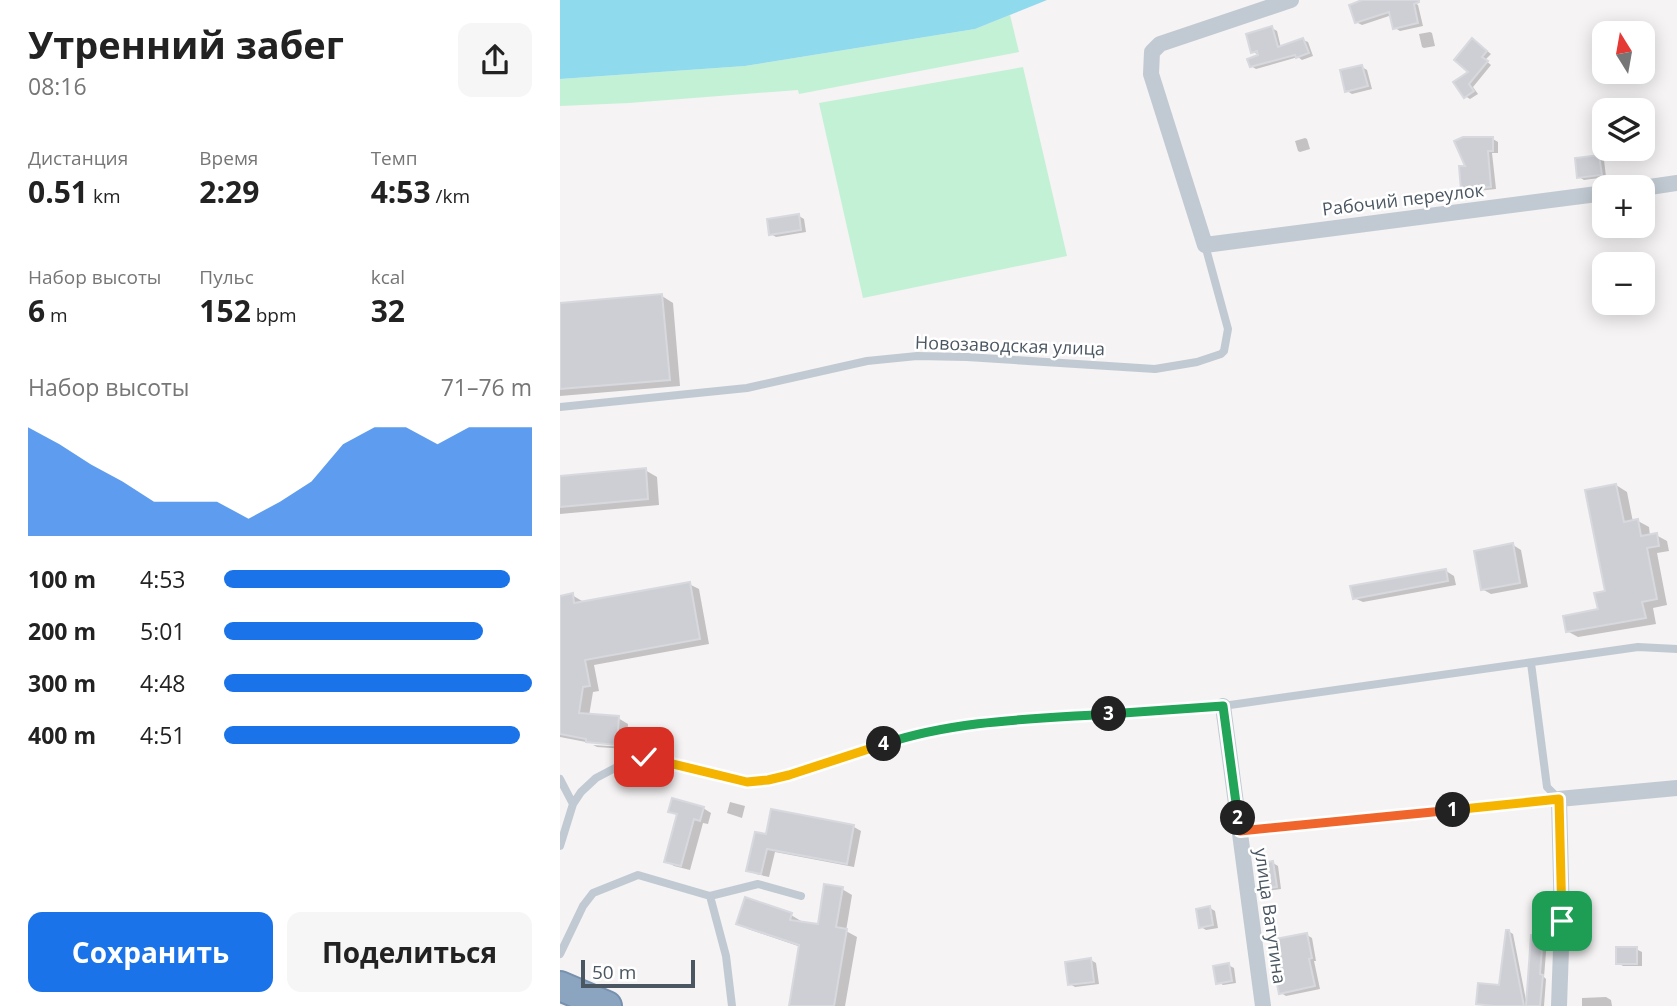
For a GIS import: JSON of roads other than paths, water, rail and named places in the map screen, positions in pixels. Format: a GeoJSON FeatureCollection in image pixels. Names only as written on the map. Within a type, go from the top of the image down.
{"type":"FeatureCollection","features":[{"type":"Feature","properties":{"kind":"highway"},"geometry":{"type":"LineString","coordinates":[[560,986],[607,1006]]}},
{"type":"Feature","properties":{"kind":"street"},"geometry":{"type":"LineString","coordinates":[[1205,245],[1152,74],[1152,52],[1160,44],[1291,0]]}},
{"type":"Feature","properties":{"kind":"street"},"geometry":{"type":"LineString","coordinates":[[1655,186],[1677,183]]}},
{"type":"Feature","properties":{"kind":"street","name":"Рабочий переулок"},"geometry":{"type":"LineString","coordinates":[[1205,245],[1592,195]]}},
{"type":"Feature","properties":{"kind":"street","name":"улица Ватутина"},"geometry":{"type":"LineString","coordinates":[[1223,706],[1263,1006]]}},
{"type":"Feature","properties":{"kind":"street"},"geometry":{"type":"LineString","coordinates":[[1559,1006],[1562,921],[1559,799],[1677,788]]}},
{"type":"Feature","properties":{"kind":"lane","name":"Новозаводская улица"},"geometry":{"type":"LineString","coordinates":[[560,407],[747,388],[867,361],[916,356],[1155,369],[1196,362],[1224,351],[1227,329],[1205,245]]}},
{"type":"Feature","properties":{"kind":"lane"},"geometry":{"type":"LineString","coordinates":[[560,846],[573,804],[581,792],[596,778],[617,766],[644,757],[747,782],[768,780],[935,730],[995,722],[1223,706],[1637,647],[1677,649]]}},
{"type":"Feature","properties":{"kind":"lane"},"geometry":{"type":"LineString","coordinates":[[1531,663],[1547,787],[1559,799]]}},
{"type":"Feature","properties":{"kind":"lane"},"geometry":{"type":"LineString","coordinates":[[560,779],[573,804]]}},
{"type":"Feature","properties":{"kind":"lane"},"geometry":{"type":"LineString","coordinates":[[1240,831],[1559,799]]}},
{"type":"Feature","properties":{"kind":"lane"},"geometry":{"type":"LineString","coordinates":[[560,954],[583,906],[593,893],[638,875],[710,896],[758,884],[801,896]]}},
{"type":"Feature","properties":{"kind":"lane"},"geometry":{"type":"LineString","coordinates":[[710,896],[726,956],[732,1006]]}},
{"type":"Feature","properties":{"kind":"water"},"geometry":{"type":"Polygon","coordinates":[[[560,0],[1047,0],[975,29],[745,66],[560,79],[560,0]]]}}]}
